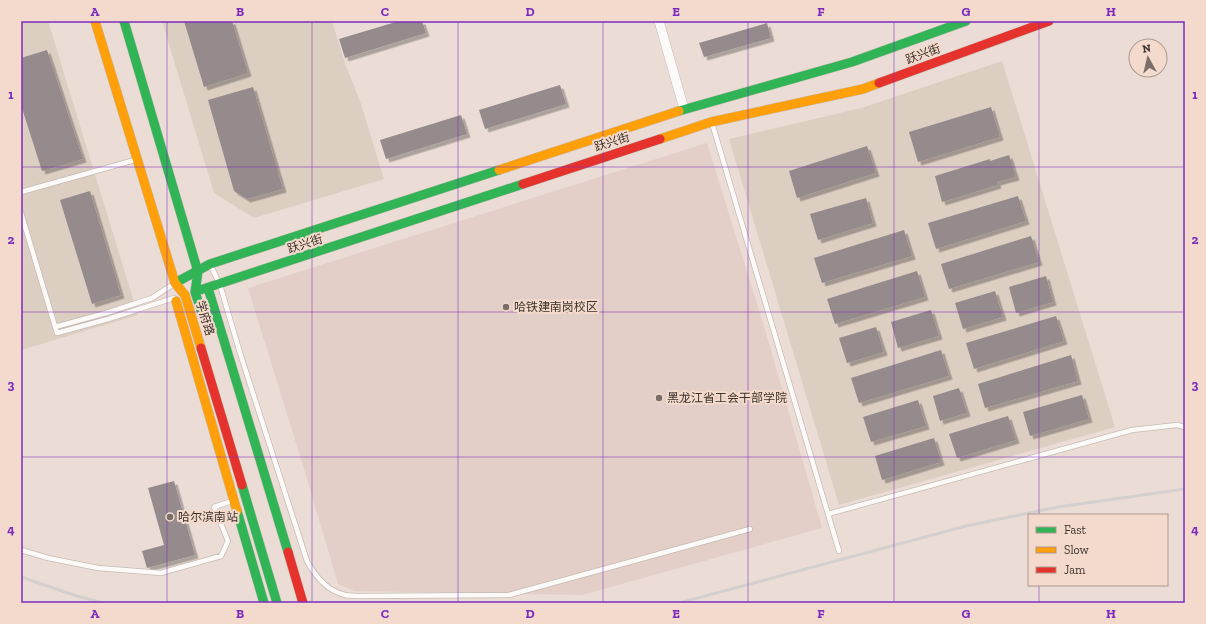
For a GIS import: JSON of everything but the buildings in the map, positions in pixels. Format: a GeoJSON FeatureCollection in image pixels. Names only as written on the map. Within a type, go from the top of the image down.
{"type":"FeatureCollection","features":[{"type":"Feature","properties":{"kind":"main road","name":"学府路"},"geometry":{"type":"LineString","coordinates":[[95,21],[175,283],[185,295],[277,603]]}},
{"type":"Feature","properties":{"kind":"main road","name":"学府路"},"geometry":{"type":"LineString","coordinates":[[124,21],[198,272],[195,292],[204,322]]}},
{"type":"Feature","properties":{"kind":"main road","name":"跃兴街"},"geometry":{"type":"LineString","coordinates":[[175,283],[198,272],[210,264],[684,109],[852,62],[966,21]]}},
{"type":"Feature","properties":{"kind":"main road","name":"跃兴街"},"geometry":{"type":"LineString","coordinates":[[185,295],[220,285],[711,122],[863,89],[1049,21]]}},
{"type":"Feature","properties":{"kind":"main road"},"geometry":{"type":"LineString","coordinates":[[208,288],[303,603]]}},
{"type":"Feature","properties":{"kind":"main road"},"geometry":{"type":"LineString","coordinates":[[175,298],[264,603]]}},
{"type":"Feature","properties":{"kind":"street"},"geometry":{"type":"LineString","coordinates":[[659,21],[684,109]]}},
{"type":"Feature","properties":{"kind":"lane"},"geometry":{"type":"LineString","coordinates":[[711,122],[839,551]]}},
{"type":"Feature","properties":{"kind":"lane"},"geometry":{"type":"LineString","coordinates":[[21,192],[136,159]]}},
{"type":"Feature","properties":{"kind":"lane"},"geometry":{"type":"LineString","coordinates":[[21,213],[57,333],[185,295]]}},
{"type":"Feature","properties":{"kind":"lane"},"geometry":{"type":"LineString","coordinates":[[210,264],[220,285],[305,555],[312,570],[324,584],[333,590],[344,594],[362,596],[509,595],[750,529]]}},
{"type":"Feature","properties":{"kind":"lane"},"geometry":{"type":"LineString","coordinates":[[55,327],[152,298],[175,283]]}},
{"type":"Feature","properties":{"kind":"lane"},"geometry":{"type":"LineString","coordinates":[[828,514],[1132,430],[1177,425],[1185,427]]}},
{"type":"Feature","properties":{"kind":"lane"},"geometry":{"type":"LineString","coordinates":[[21,550],[48,558],[98,568],[161,573],[220,556],[228,541],[214,507],[234,501]]}},
{"type":"Feature","properties":{"kind":"shaded area"},"geometry":{"type":"Polygon","coordinates":[[[21,21],[48,21],[138,315],[21,350],[21,21]]]}},
{"type":"Feature","properties":{"kind":"shaded area"},"geometry":{"type":"Polygon","coordinates":[[[162,21],[332,21],[345,63],[361,104],[384,179],[254,218],[214,193],[162,21]]]}},
{"type":"Feature","properties":{"kind":"shaded area"},"geometry":{"type":"Polygon","coordinates":[[[1002,61],[1115,427],[839,505],[729,139],[861,108],[1002,61]]]}},
{"type":"Feature","properties":{"kind":"shaded area"},"geometry":{"type":"Polygon","coordinates":[[[707,143],[764,326],[822,528],[582,595],[355,591],[338,584],[248,288],[707,143]]]}},
{"type":"Feature","properties":{"kind":"railway"},"geometry":{"type":"LineString","coordinates":[[679,603],[966,526],[1058,507],[1185,489]]}},
{"type":"Feature","properties":{"kind":"railway"},"geometry":{"type":"LineString","coordinates":[[21,577],[103,603]]}},
{"type":"Feature","properties":{"kind":"traffic: fast"},"geometry":{"type":"LineString","coordinates":[[124,21],[198,272],[195,292],[201,310]]}},
{"type":"Feature","properties":{"kind":"traffic: fast"},"geometry":{"type":"LineString","coordinates":[[679,111],[852,62],[966,21]]}},
{"type":"Feature","properties":{"kind":"traffic: fast"},"geometry":{"type":"LineString","coordinates":[[175,283],[210,264],[499,170]]}},
{"type":"Feature","properties":{"kind":"traffic: fast"},"geometry":{"type":"LineString","coordinates":[[197,291],[523,184]]}},
{"type":"Feature","properties":{"kind":"traffic: fast"},"geometry":{"type":"LineString","coordinates":[[208,288],[288,552]]}},
{"type":"Feature","properties":{"kind":"traffic: fast"},"geometry":{"type":"LineString","coordinates":[[242,485],[277,603]]}},
{"type":"Feature","properties":{"kind":"traffic: fast"},"geometry":{"type":"LineString","coordinates":[[237,511],[264,603]]}},
{"type":"Feature","properties":{"kind":"traffic: slow"},"geometry":{"type":"LineString","coordinates":[[95,21],[175,283],[185,295],[201,348]]}},
{"type":"Feature","properties":{"kind":"traffic: slow"},"geometry":{"type":"LineString","coordinates":[[660,139],[711,122],[863,89],[879,83]]}},
{"type":"Feature","properties":{"kind":"traffic: slow"},"geometry":{"type":"LineString","coordinates":[[499,170],[679,111]]}},
{"type":"Feature","properties":{"kind":"traffic: slow"},"geometry":{"type":"LineString","coordinates":[[176,301],[237,511]]}},
{"type":"Feature","properties":{"kind":"traffic: jam"},"geometry":{"type":"LineString","coordinates":[[879,83],[1049,21]]}},
{"type":"Feature","properties":{"kind":"traffic: jam"},"geometry":{"type":"LineString","coordinates":[[523,184],[660,139]]}},
{"type":"Feature","properties":{"kind":"traffic: jam"},"geometry":{"type":"LineString","coordinates":[[201,348],[242,485]]}},
{"type":"Feature","properties":{"kind":"traffic: jam"},"geometry":{"type":"LineString","coordinates":[[288,552],[303,603]]}},
{"type":"Feature","properties":{"kind":"place","name":"哈铁建南岗校区"},"geometry":{"type":"Point","coordinates":[506,307]}},
{"type":"Feature","properties":{"kind":"place","name":"黑龙江省工会干部学院"},"geometry":{"type":"Point","coordinates":[659,398]}},
{"type":"Feature","properties":{"kind":"place","name":"哈尔滨南站"},"geometry":{"type":"Point","coordinates":[170,517]}}]}
